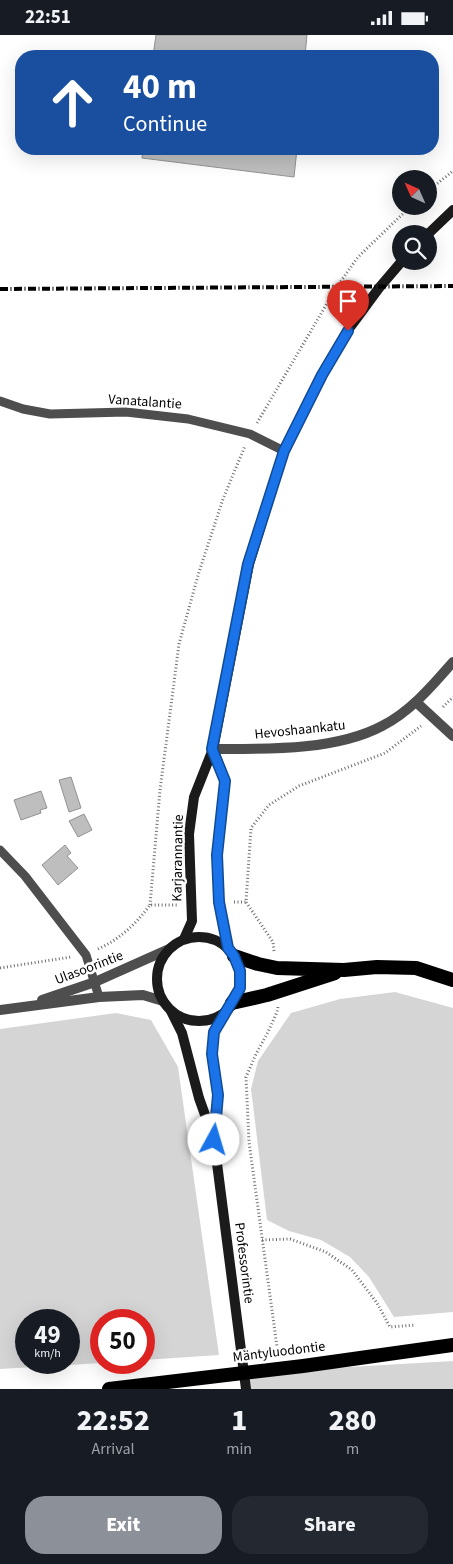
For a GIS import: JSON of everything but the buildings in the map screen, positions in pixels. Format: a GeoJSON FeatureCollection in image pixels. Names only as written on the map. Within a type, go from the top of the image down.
{"type":"FeatureCollection","features":[{"type":"Feature","properties":{"kind":"highway"},"geometry":{"type":"LineString","coordinates":[[231,952],[258,964],[277,968],[344,970],[377,967],[416,968],[453,980]]}},
{"type":"Feature","properties":{"kind":"highway"},"geometry":{"type":"LineString","coordinates":[[229,1007],[344,970]]}},
{"type":"Feature","properties":{"kind":"highway","name":"Mäntyluodontie"},"geometry":{"type":"LineString","coordinates":[[109,1389],[303,1366],[453,1345]]}},
{"type":"Feature","properties":{"kind":"main road"},"geometry":{"type":"LineString","coordinates":[[437,225],[453,210]]}},
{"type":"Feature","properties":{"kind":"main road","name":"Karjarannantie"},"geometry":{"type":"LineString","coordinates":[[184,939],[192,921],[189,834],[194,797],[212,749],[248,564],[284,451],[322,375],[348,331],[394,270]]}},
{"type":"Feature","properties":{"kind":"main road"},"geometry":{"type":"LineString","coordinates":[[212,749],[225,781],[217,855],[219,902],[231,952],[240,971],[240,988],[229,1007],[210,1020],[187,1019],[171,1011],[163,1001],[157,984],[158,969],[169,949],[184,939],[197,937],[213,939],[231,952]]}},
{"type":"Feature","properties":{"kind":"main road","name":"Professorintie"},"geometry":{"type":"LineString","coordinates":[[214,1140],[218,1095],[214,1071],[214,1032],[229,1007]]}},
{"type":"Feature","properties":{"kind":"main road","name":"Professorintie"},"geometry":{"type":"LineString","coordinates":[[171,1011],[182,1033],[214,1140],[246,1389]]}},
{"type":"Feature","properties":{"kind":"street","name":"Hevoshaankatu"},"geometry":{"type":"LineString","coordinates":[[212,749],[266,749],[325,743],[355,737],[383,726],[416,702],[453,662]]}},
{"type":"Feature","properties":{"kind":"street"},"geometry":{"type":"LineString","coordinates":[[416,702],[453,736]]}},
{"type":"Feature","properties":{"kind":"street","name":"Ulasoorintie"},"geometry":{"type":"LineString","coordinates":[[17,1008],[95,982],[169,949]]}},
{"type":"Feature","properties":{"kind":"street","name":"Ulasoorintie"},"geometry":{"type":"LineString","coordinates":[[0,1011],[99,997],[143,995],[163,1001]]}},
{"type":"Feature","properties":{"kind":"lane","name":"Vanatalantie"},"geometry":{"type":"LineString","coordinates":[[0,401],[23,409],[50,413],[126,412],[188,419],[250,434],[284,451]]}},
{"type":"Feature","properties":{"kind":"lane"},"geometry":{"type":"LineString","coordinates":[[0,850],[24,876],[86,955],[99,997]]}},
{"type":"Feature","properties":{"kind":"path"},"geometry":{"type":"LineString","coordinates":[[438,184],[453,171]]}},
{"type":"Feature","properties":{"kind":"path"},"geometry":{"type":"LineString","coordinates":[[0,968],[86,955],[112,943],[139,921],[150,905],[160,790],[179,644],[199,572],[223,499],[250,434],[336,288],[358,257],[402,215]]}},
{"type":"Feature","properties":{"kind":"path"},"geometry":{"type":"LineString","coordinates":[[277,968],[273,942],[246,902],[251,828],[269,805],[299,786],[385,753],[433,718],[453,697]]}},
{"type":"Feature","properties":{"kind":"path"},"geometry":{"type":"LineString","coordinates":[[219,902],[246,902]]}},
{"type":"Feature","properties":{"kind":"path"},"geometry":{"type":"LineString","coordinates":[[150,905],[191,905]]}},
{"type":"Feature","properties":{"kind":"path"},"geometry":{"type":"LineString","coordinates":[[278,991],[277,1012],[246,1077],[249,1143],[279,1359]]}},
{"type":"Feature","properties":{"kind":"path"},"geometry":{"type":"LineString","coordinates":[[262,1240],[290,1239],[326,1252],[352,1270],[377,1303],[390,1327],[415,1325]]}},
{"type":"Feature","properties":{"kind":"shaded area"},"geometry":{"type":"Polygon","coordinates":[[[395,992],[453,1008],[453,1312],[394,1317],[369,1277],[350,1257],[321,1240],[289,1231],[267,1220],[251,1089],[258,1061],[291,1013],[340,999],[395,992]]]}},
{"type":"Feature","properties":{"kind":"shaded area"},"geometry":{"type":"Polygon","coordinates":[[[116,1013],[151,1020],[178,1067],[219,1355],[155,1359],[155,1309],[90,1309],[90,1364],[80,1364],[80,1309],[15,1309],[15,1368],[0,1369],[0,1029],[116,1013]]]}},
{"type":"Feature","properties":{"kind":"shaded area"},"geometry":{"type":"Polygon","coordinates":[[[453,1361],[453,1389],[248,1389],[246,1373],[453,1361]]]}},
{"type":"Feature","properties":{"kind":"railway"},"geometry":{"type":"LineString","coordinates":[[0,289],[453,286]]}},
{"type":"Feature","properties":{"kind":"route"},"geometry":{"type":"LineString","coordinates":[[214,1140],[218,1095],[212,1054],[214,1032],[240,988],[240,971],[234,956],[228,948],[219,902],[217,855],[225,781],[212,749],[248,564],[284,451],[322,375],[348,331]]}}]}
